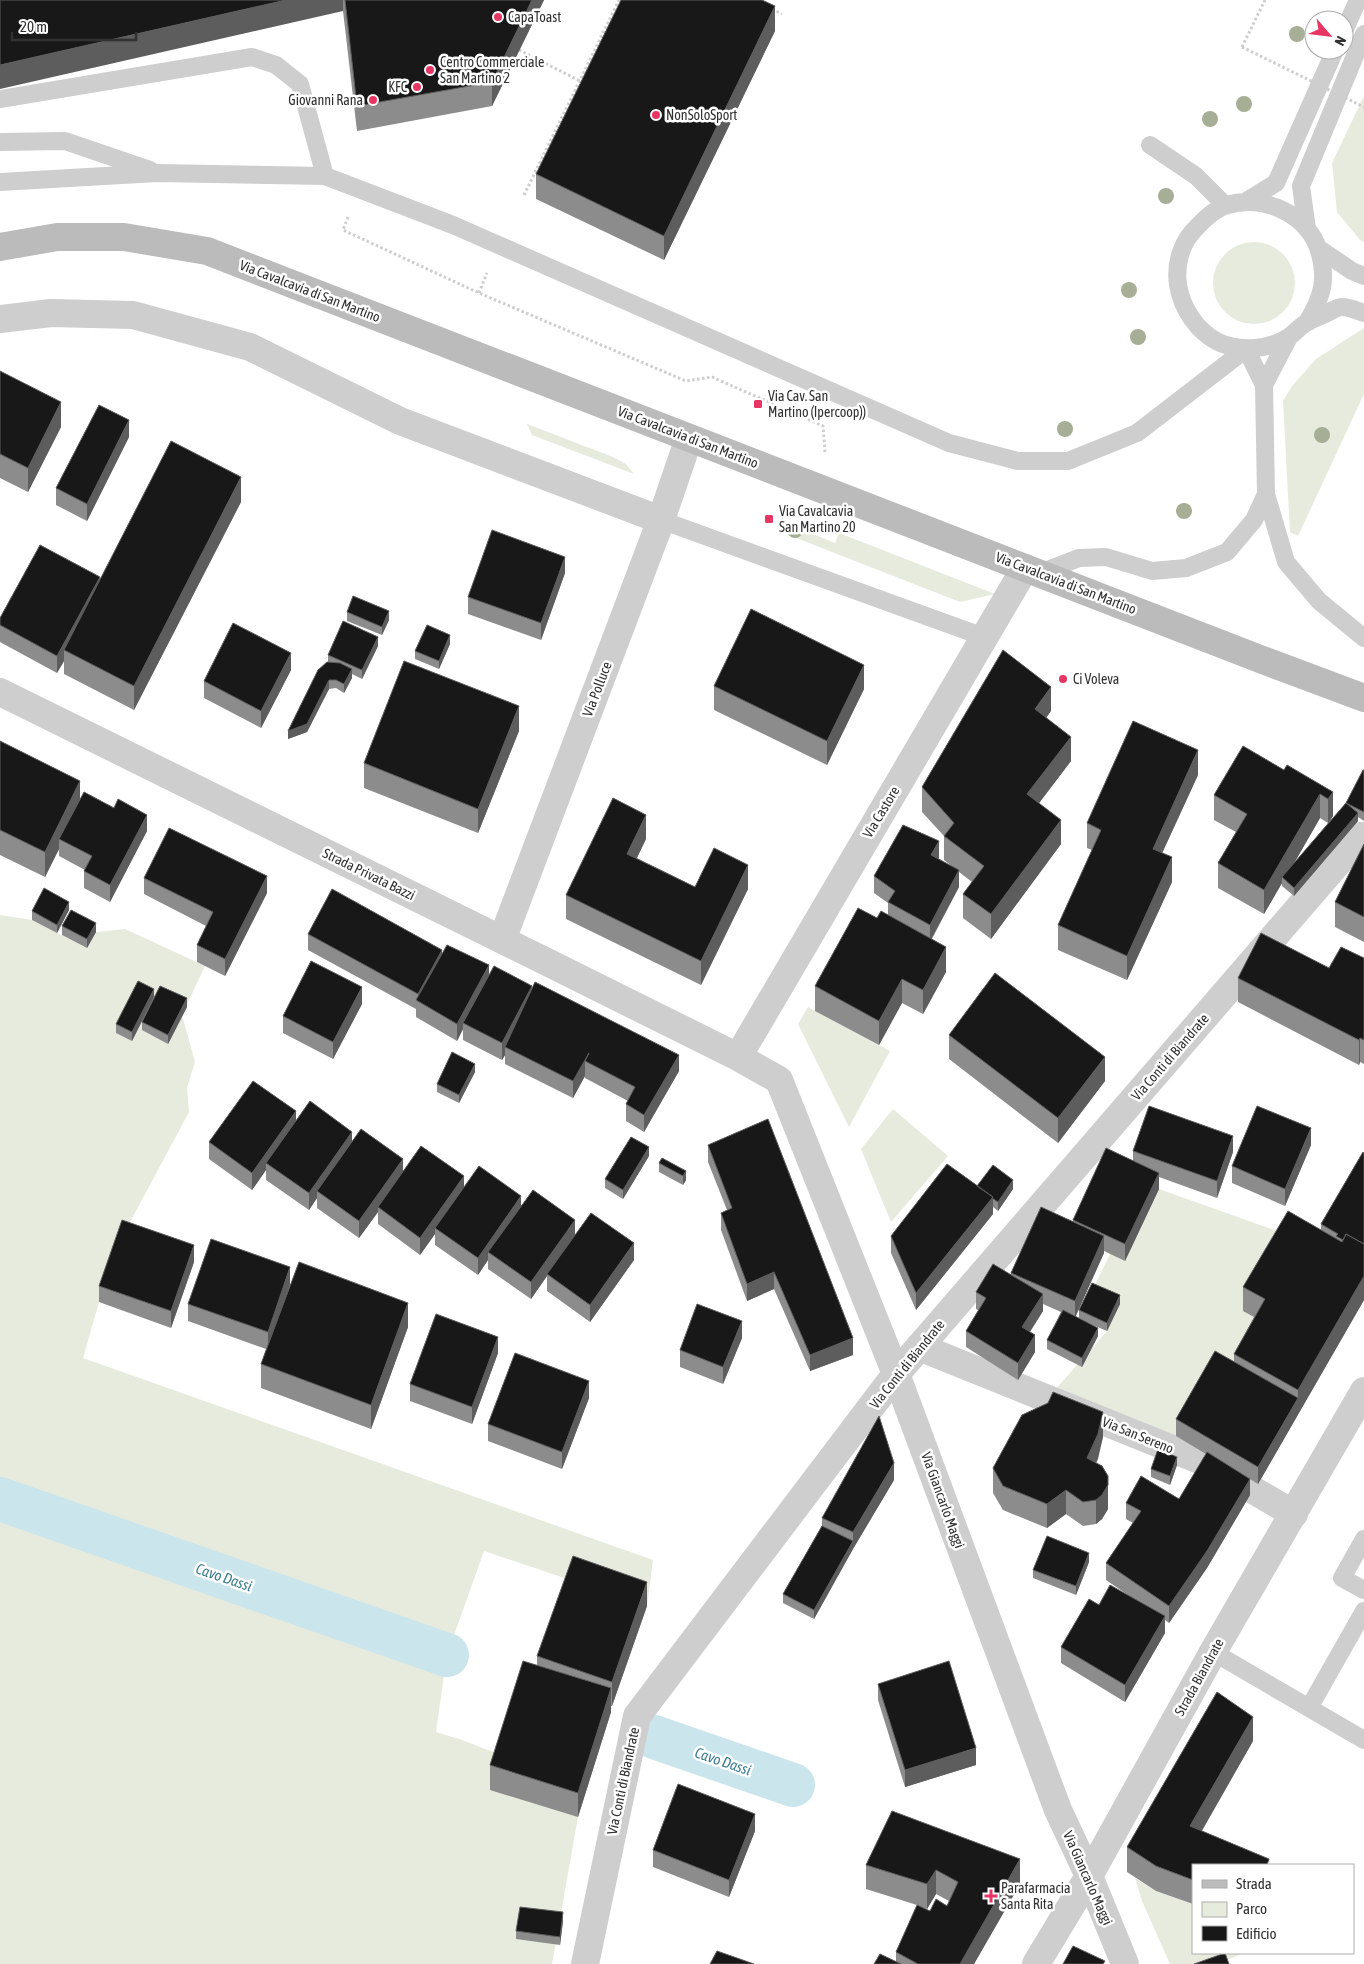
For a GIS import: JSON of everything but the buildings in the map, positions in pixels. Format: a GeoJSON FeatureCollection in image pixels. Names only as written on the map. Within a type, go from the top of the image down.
{"type":"FeatureCollection","features":[{"type":"Feature","properties":{"kind":"main road","name":"Via Cavalcavia di San Martino"},"geometry":{"type":"LineString","coordinates":[[0,246],[57,237],[124,237],[207,251],[1364,698]]}},
{"type":"Feature","properties":{"kind":"street"},"geometry":{"type":"LineString","coordinates":[[0,319],[51,314],[133,315],[250,347],[400,421],[661,520]]}},
{"type":"Feature","properties":{"kind":"street","name":"Via Polluce"},"geometry":{"type":"LineString","coordinates":[[502,940],[661,520],[689,438]]}},
{"type":"Feature","properties":{"kind":"street","name":"Via Castore"},"geometry":{"type":"LineString","coordinates":[[738,1057],[984,637],[1033,571]]}},
{"type":"Feature","properties":{"kind":"street","name":"Strada Privata Bazzi"},"geometry":{"type":"LineString","coordinates":[[0,692],[738,1057]]}},
{"type":"Feature","properties":{"kind":"street","name":"Via Conti di Biandrate"},"geometry":{"type":"LineString","coordinates":[[585,1964],[637,1716],[896,1374],[1361,836]]}},
{"type":"Feature","properties":{"kind":"street","name":"Via Giancarlo Maggi"},"geometry":{"type":"LineString","coordinates":[[738,1057],[779,1080],[896,1374],[1058,1810],[1089,1876],[1125,1964]]}},
{"type":"Feature","properties":{"kind":"street","name":"Via San Sereno"},"geometry":{"type":"LineString","coordinates":[[919,1347],[1207,1463],[1294,1514]]}},
{"type":"Feature","properties":{"kind":"street","name":"Strada Biandrate"},"geometry":{"type":"LineString","coordinates":[[1036,1964],[1089,1876],[1213,1652],[1364,1391]]}},
{"type":"Feature","properties":{"kind":"lane"},"geometry":{"type":"LineString","coordinates":[[1307,322],[1317,306],[1322,286],[1323,268],[1318,248],[1308,229],[1301,186],[1364,34]]}},
{"type":"Feature","properties":{"kind":"lane"},"geometry":{"type":"LineString","coordinates":[[0,99],[252,57],[276,65],[300,84],[324,176]]}},
{"type":"Feature","properties":{"kind":"lane"},"geometry":{"type":"LineString","coordinates":[[1245,202],[1276,183],[1331,60]]}},
{"type":"Feature","properties":{"kind":"lane"},"geometry":{"type":"LineString","coordinates":[[0,142],[65,140],[157,173]]}},
{"type":"Feature","properties":{"kind":"lane"},"geometry":{"type":"LineString","coordinates":[[1150,145],[1196,176],[1226,206]]}},
{"type":"Feature","properties":{"kind":"lane"},"geometry":{"type":"LineString","coordinates":[[0,182],[157,173],[324,176],[453,225],[950,444],[1018,461],[1068,461],[1137,433],[1246,349]]}},
{"type":"Feature","properties":{"kind":"lane"},"geometry":{"type":"LineString","coordinates":[[1308,229],[1286,211],[1259,202],[1245,202],[1226,206],[1206,216],[1191,232],[1180,253],[1177,275],[1180,297],[1190,318],[1218,342],[1246,349],[1269,346],[1289,337],[1307,322],[1342,306],[1364,313]]}},
{"type":"Feature","properties":{"kind":"lane"},"geometry":{"type":"LineString","coordinates":[[1318,248],[1352,272],[1364,276]]}},
{"type":"Feature","properties":{"kind":"lane"},"geometry":{"type":"LineString","coordinates":[[1264,385],[1289,337]]}},
{"type":"Feature","properties":{"kind":"lane"},"geometry":{"type":"LineString","coordinates":[[1246,349],[1264,385],[1266,494],[1286,562],[1319,601],[1364,638]]}},
{"type":"Feature","properties":{"kind":"lane"},"geometry":{"type":"LineString","coordinates":[[1033,571],[1079,558],[1106,557],[1152,571],[1186,568],[1228,552],[1254,520],[1266,494]]}},
{"type":"Feature","properties":{"kind":"lane"},"geometry":{"type":"LineString","coordinates":[[661,520],[984,637]]}},
{"type":"Feature","properties":{"kind":"lane"},"geometry":{"type":"LineString","coordinates":[[1364,1539],[1342,1578],[1364,1590]]}},
{"type":"Feature","properties":{"kind":"lane"},"geometry":{"type":"LineString","coordinates":[[1309,1708],[1364,1610]]}},
{"type":"Feature","properties":{"kind":"lane"},"geometry":{"type":"LineString","coordinates":[[1213,1652],[1364,1740]]}},
{"type":"Feature","properties":{"kind":"path"},"geometry":{"type":"LineString","coordinates":[[524,195],[620,0]]}},
{"type":"Feature","properties":{"kind":"path"},"geometry":{"type":"LineString","coordinates":[[1265,0],[1242,47],[1364,107]]}},
{"type":"Feature","properties":{"kind":"path"},"geometry":{"type":"LineString","coordinates":[[768,7],[782,14]]}},
{"type":"Feature","properties":{"kind":"path"},"geometry":{"type":"LineString","coordinates":[[519,50],[580,81]]}},
{"type":"Feature","properties":{"kind":"path"},"geometry":{"type":"LineString","coordinates":[[348,217],[344,230],[478,293],[686,381],[712,377],[823,426],[825,453]]}},
{"type":"Feature","properties":{"kind":"path"},"geometry":{"type":"LineString","coordinates":[[478,293],[489,267]]}},
{"type":"Feature","properties":{"kind":"green space"},"geometry":{"type":"Polygon","coordinates":[[[1364,96],[1364,242],[1360,240],[1337,212],[1332,163],[1364,96]]]}},
{"type":"Feature","properties":{"kind":"green space"},"geometry":{"type":"Polygon","coordinates":[[[1254,242],[1270,245],[1283,254],[1292,267],[1295,283],[1292,299],[1283,312],[1270,321],[1254,324],[1238,321],[1225,312],[1216,299],[1213,283],[1216,267],[1225,254],[1238,245],[1254,242]]]}},
{"type":"Feature","properties":{"kind":"green space"},"geometry":{"type":"Polygon","coordinates":[[[1364,328],[1364,394],[1298,536],[1290,532],[1283,401],[1292,386],[1316,359],[1364,328]]]}},
{"type":"Feature","properties":{"kind":"green space"},"geometry":{"type":"Polygon","coordinates":[[[527,424],[613,457],[626,464],[634,474],[532,435],[527,424]]]}},
{"type":"Feature","properties":{"kind":"green space"},"geometry":{"type":"Polygon","coordinates":[[[784,522],[835,543],[839,533],[995,594],[960,602],[781,532],[784,522]]]}},
{"type":"Feature","properties":{"kind":"green space"},"geometry":{"type":"Polygon","coordinates":[[[0,915],[32,920],[87,948],[96,932],[125,929],[205,966],[182,1015],[195,1062],[187,1088],[189,1112],[122,1237],[99,1302],[83,1358],[653,1560],[647,1606],[484,1551],[447,1655],[436,1732],[501,1755],[578,1817],[552,1964],[0,1964],[0,915]]]}},
{"type":"Feature","properties":{"kind":"green space"},"geometry":{"type":"Polygon","coordinates":[[[808,1007],[890,1051],[849,1127],[798,1024],[808,1007]]]}},
{"type":"Feature","properties":{"kind":"green space"},"geometry":{"type":"Polygon","coordinates":[[[893,1109],[948,1156],[891,1222],[861,1149],[893,1109]]]}},
{"type":"Feature","properties":{"kind":"green space"},"geometry":{"type":"Polygon","coordinates":[[[1159,1189],[1288,1235],[1244,1311],[1265,1324],[1176,1436],[1055,1390],[1107,1331],[1092,1291],[1110,1254],[1159,1189]]]}},
{"type":"Feature","properties":{"kind":"green space"},"geometry":{"type":"Polygon","coordinates":[[[1135,1878],[1156,1891],[1192,1904],[1192,1954],[1241,1954],[1218,1964],[1170,1964],[1142,1901],[1135,1878]]]}},
{"type":"Feature","properties":{"kind":"waterway","name":"Cavo Dassi"},"geometry":{"type":"LineString","coordinates":[[0,1499],[447,1655]]}},
{"type":"Feature","properties":{"kind":"waterway","name":"Cavo Dassi"},"geometry":{"type":"LineString","coordinates":[[654,1737],[793,1785]]}},
{"type":"Feature","properties":{"kind":"place","name":"CapaToast"},"geometry":{"type":"Point","coordinates":[498,17]}},
{"type":"Feature","properties":{"kind":"place","name":"Centro Commerciale San Martino 2"},"geometry":{"type":"Point","coordinates":[430,70]}},
{"type":"Feature","properties":{"kind":"place","name":"KFC"},"geometry":{"type":"Point","coordinates":[417,87]}},
{"type":"Feature","properties":{"kind":"place","name":"Giovanni Rana"},"geometry":{"type":"Point","coordinates":[373,100]}},
{"type":"Feature","properties":{"kind":"place","name":"NonSoloSport"},"geometry":{"type":"Point","coordinates":[656,115]}},
{"type":"Feature","properties":{"kind":"place","name":"Via Cav. San Martino (Ipercoop))"},"geometry":{"type":"Point","coordinates":[758,404]}},
{"type":"Feature","properties":{"kind":"place","name":"Via Cavalcavia San Martino 20"},"geometry":{"type":"Point","coordinates":[769,519]}},
{"type":"Feature","properties":{"kind":"place","name":"Ci Voleva"},"geometry":{"type":"Point","coordinates":[1063,679]}},
{"type":"Feature","properties":{"kind":"place","name":"Parafarmacia Santa Rita"},"geometry":{"type":"Point","coordinates":[991,1896]}}]}
